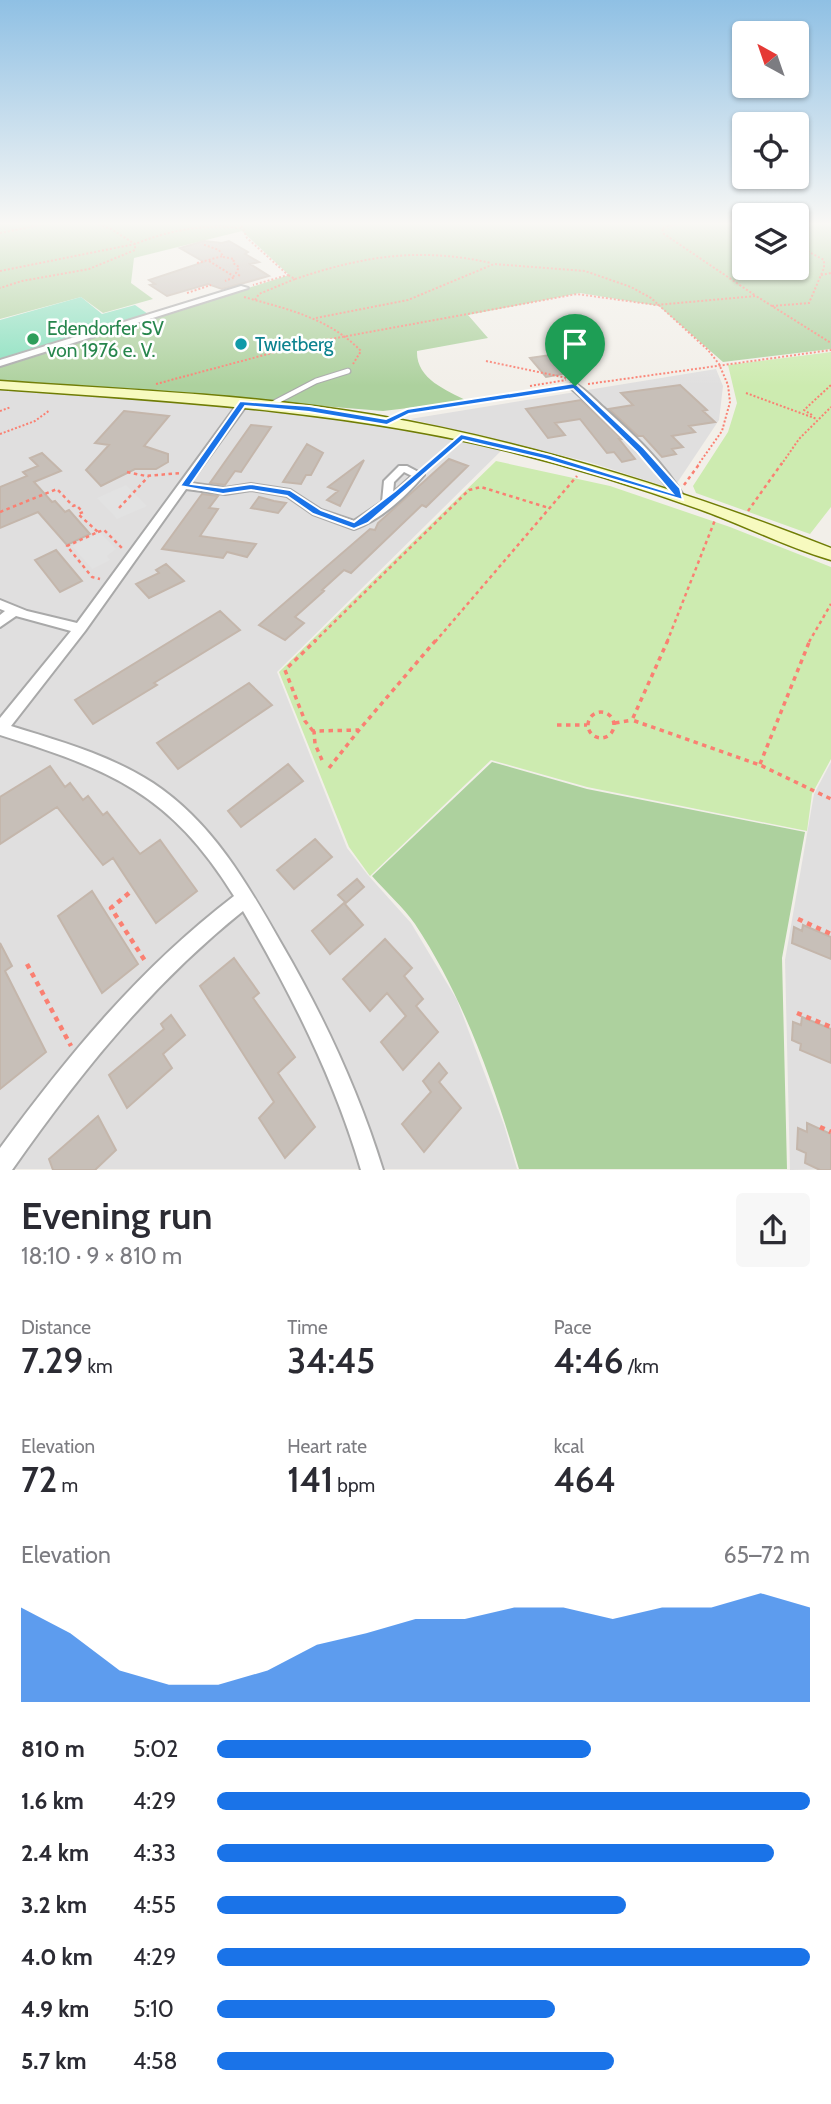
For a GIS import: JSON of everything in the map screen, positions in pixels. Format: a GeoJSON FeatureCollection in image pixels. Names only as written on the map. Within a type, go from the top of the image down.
{"type":"FeatureCollection","features":[{"type":"Feature","properties":{"kind":"street"},"geometry":{"type":"LineString","coordinates":[[0,363],[244,288]]}},
{"type":"Feature","properties":{"kind":"street"},"geometry":{"type":"LineString","coordinates":[[570,381],[640,450],[679,496]]}},
{"type":"Feature","properties":{"kind":"street"},"geometry":{"type":"LineString","coordinates":[[0,385],[270,405],[387,422],[461,437],[584,468],[679,496],[831,554]]}},
{"type":"Feature","properties":{"kind":"street"},"geometry":{"type":"LineString","coordinates":[[243,403],[80,628],[0,729],[92,759],[164,800],[225,864],[324,1038],[372,1170]]}},
{"type":"Feature","properties":{"kind":"street"},"geometry":{"type":"LineString","coordinates":[[185,486],[223,491],[251,487],[290,493],[317,512],[354,525],[387,502],[388,481],[403,468],[419,475]]}},
{"type":"Feature","properties":{"kind":"street"},"geometry":{"type":"LineString","coordinates":[[0,604],[14,611],[80,628]]}},
{"type":"Feature","properties":{"kind":"street"},"geometry":{"type":"LineString","coordinates":[[0,622],[14,611]]}},
{"type":"Feature","properties":{"kind":"street"},"geometry":{"type":"LineString","coordinates":[[0,1167],[79,1061],[155,976],[193,940],[246,898]]}},
{"type":"Feature","properties":{"kind":"lane"},"geometry":{"type":"LineString","coordinates":[[270,405],[316,381],[348,371]]}},
{"type":"Feature","properties":{"kind":"path"},"geometry":{"type":"LineString","coordinates":[[0,286],[51,277]]}},
{"type":"Feature","properties":{"kind":"path"},"geometry":{"type":"LineString","coordinates":[[225,281],[237,277]]}},
{"type":"Feature","properties":{"kind":"path"},"geometry":{"type":"LineString","coordinates":[[244,288],[283,277]]}},
{"type":"Feature","properties":{"kind":"path"},"geometry":{"type":"LineString","coordinates":[[291,277],[295,279]]}},
{"type":"Feature","properties":{"kind":"path"},"geometry":{"type":"LineString","coordinates":[[255,300],[259,294],[303,277]]}},
{"type":"Feature","properties":{"kind":"path"},"geometry":{"type":"LineString","coordinates":[[316,318],[408,300],[464,277]]}},
{"type":"Feature","properties":{"kind":"path"},"geometry":{"type":"LineString","coordinates":[[601,277],[631,287],[651,298],[708,350],[719,364],[728,385],[730,402],[722,431],[679,496]]}},
{"type":"Feature","properties":{"kind":"path"},"geometry":{"type":"LineString","coordinates":[[727,277],[831,343]]}},
{"type":"Feature","properties":{"kind":"path"},"geometry":{"type":"LineString","coordinates":[[772,306],[809,303],[820,277]]}},
{"type":"Feature","properties":{"kind":"path"},"geometry":{"type":"LineString","coordinates":[[187,293],[211,285]]}},
{"type":"Feature","properties":{"kind":"path"},"geometry":{"type":"LineString","coordinates":[[228,293],[316,318],[349,337],[362,351],[348,371]]}},
{"type":"Feature","properties":{"kind":"path"},"geometry":{"type":"LineString","coordinates":[[156,384],[309,343],[577,294],[656,305],[756,296]]}},
{"type":"Feature","properties":{"kind":"path"},"geometry":{"type":"LineString","coordinates":[[530,386],[831,350]]}},
{"type":"Feature","properties":{"kind":"path"},"geometry":{"type":"LineString","coordinates":[[486,361],[570,381]]}},
{"type":"Feature","properties":{"kind":"path"},"geometry":{"type":"LineString","coordinates":[[387,422],[407,412],[570,381]]}},
{"type":"Feature","properties":{"kind":"path"},"geometry":{"type":"LineString","coordinates":[[817,419],[804,410],[831,385]]}},
{"type":"Feature","properties":{"kind":"path"},"geometry":{"type":"LineString","coordinates":[[746,393],[817,419]]}},
{"type":"Feature","properties":{"kind":"path"},"geometry":{"type":"LineString","coordinates":[[0,411],[11,407]]}},
{"type":"Feature","properties":{"kind":"path"},"geometry":{"type":"LineString","coordinates":[[743,520],[799,439],[831,407]]}},
{"type":"Feature","properties":{"kind":"path"},"geometry":{"type":"LineString","coordinates":[[0,434],[35,421],[50,410]]}},
{"type":"Feature","properties":{"kind":"path"},"geometry":{"type":"LineString","coordinates":[[419,475],[461,437]]}},
{"type":"Feature","properties":{"kind":"path"},"geometry":{"type":"LineString","coordinates":[[328,768],[584,468]]}},
{"type":"Feature","properties":{"kind":"path"},"geometry":{"type":"LineString","coordinates":[[127,472],[136,476],[149,476],[194,472]]}},
{"type":"Feature","properties":{"kind":"path"},"geometry":{"type":"LineString","coordinates":[[119,508],[149,476]]}},
{"type":"Feature","properties":{"kind":"path"},"geometry":{"type":"LineString","coordinates":[[359,730],[310,731],[285,670],[469,491],[481,486],[550,509]]}},
{"type":"Feature","properties":{"kind":"path"},"geometry":{"type":"LineString","coordinates":[[0,512],[57,489],[83,512],[78,514],[98,532]]}},
{"type":"Feature","properties":{"kind":"path"},"geometry":{"type":"LineString","coordinates":[[632,720],[679,616],[709,533],[720,511]]}},
{"type":"Feature","properties":{"kind":"path"},"geometry":{"type":"LineString","coordinates":[[114,581],[92,577],[67,546],[104,530],[132,557]]}},
{"type":"Feature","properties":{"kind":"path"},"geometry":{"type":"LineString","coordinates":[[760,765],[810,640],[831,604]]}},
{"type":"Feature","properties":{"kind":"path"},"geometry":{"type":"LineString","coordinates":[[599,713],[609,716],[615,723],[614,734],[604,738],[591,733],[587,725],[588,718],[599,713]]}},
{"type":"Feature","properties":{"kind":"path"},"geometry":{"type":"LineString","coordinates":[[615,723],[632,720],[760,765],[831,799]]}},
{"type":"Feature","properties":{"kind":"path"},"geometry":{"type":"LineString","coordinates":[[557,725],[587,725]]}},
{"type":"Feature","properties":{"kind":"path"},"geometry":{"type":"LineString","coordinates":[[314,731],[315,744],[322,760]]}},
{"type":"Feature","properties":{"kind":"path"},"geometry":{"type":"LineString","coordinates":[[129,893],[111,908],[155,976]]}},
{"type":"Feature","properties":{"kind":"path"},"geometry":{"type":"LineString","coordinates":[[798,919],[831,933]]}},
{"type":"Feature","properties":{"kind":"path"},"geometry":{"type":"LineString","coordinates":[[27,964],[79,1061]]}},
{"type":"Feature","properties":{"kind":"path"},"geometry":{"type":"LineString","coordinates":[[797,1013],[831,1027]]}},
{"type":"Feature","properties":{"kind":"path"},"geometry":{"type":"LineString","coordinates":[[820,1127],[831,1132]]}},
{"type":"Feature","properties":{"kind":"shaded area"},"geometry":{"type":"Polygon","coordinates":[[[716,369],[723,386],[719,420],[673,489],[589,462],[410,419],[716,369]]]}},
{"type":"Feature","properties":{"kind":"shaded area"},"geometry":{"type":"Polygon","coordinates":[[[0,383],[262,402],[507,445],[277,672],[347,848],[411,923],[457,1000],[504,1125],[517,1169],[0,1169],[0,383]]]}},
{"type":"Feature","properties":{"kind":"shaded area"},"geometry":{"type":"Polygon","coordinates":[[[126,485],[147,506],[117,519],[97,498],[126,485]]]}},
{"type":"Feature","properties":{"kind":"shaded area"},"geometry":{"type":"Polygon","coordinates":[[[100,532],[116,549],[107,556],[110,560],[92,569],[72,546],[100,532]]]}},
{"type":"Feature","properties":{"kind":"shaded area"},"geometry":{"type":"Polygon","coordinates":[[[831,762],[831,1169],[790,1170],[785,960],[814,794],[831,762]]]}},
{"type":"Feature","properties":{"kind":"green space"},"geometry":{"type":"Polygon","coordinates":[[[0,277],[132,277],[131,283],[153,299],[103,313],[81,297],[0,319],[0,277]]]}},
{"type":"Feature","properties":{"kind":"green space"},"geometry":{"type":"Polygon","coordinates":[[[284,277],[732,277],[732,280],[809,280],[809,277],[831,277],[831,349],[723,362],[659,306],[580,293],[468,315],[488,338],[417,351],[421,369],[427,376],[442,388],[467,401],[383,411],[0,380],[0,367],[284,277]]]}},
{"type":"Feature","properties":{"kind":"green space","name":"Edendorfer SV von 1976 e. V."},"geometry":{"type":"Polygon","coordinates":[[[81,297],[102,314],[135,305],[148,314],[0,359],[0,320],[81,297]]]}},
{"type":"Feature","properties":{"kind":"green space"},"geometry":{"type":"Polygon","coordinates":[[[831,352],[831,507],[810,534],[696,493],[693,486],[728,432],[737,403],[728,365],[831,352]]]}},
{"type":"Feature","properties":{"kind":"green space"},"geometry":{"type":"Polygon","coordinates":[[[496,461],[610,486],[730,527],[831,567],[831,759],[812,794],[807,831],[587,787],[491,760],[370,876],[349,847],[279,672],[496,461]]]}},
{"type":"Feature","properties":{"kind":"green space"},"geometry":{"type":"Polygon","coordinates":[[[492,762],[587,789],[805,832],[782,958],[787,1169],[519,1169],[476,1042],[433,952],[415,924],[372,876],[492,762]]]}},
{"type":"Feature","properties":{"kind":"building"},"geometry":{"type":"Polygon","coordinates":[[[159,277],[267,277],[222,289],[208,284],[167,296],[150,285],[155,284],[149,280],[159,277]]]}},
{"type":"Feature","properties":{"kind":"building"},"geometry":{"type":"Polygon","coordinates":[[[557,354],[573,372],[546,377],[530,358],[557,354]]]}},
{"type":"Feature","properties":{"kind":"building"},"geometry":{"type":"Polygon","coordinates":[[[680,385],[707,410],[703,411],[715,422],[689,426],[695,432],[672,436],[683,447],[672,449],[676,454],[662,457],[643,436],[638,436],[609,409],[633,405],[621,393],[680,385]]]}},
{"type":"Feature","properties":{"kind":"building"},"geometry":{"type":"Polygon","coordinates":[[[581,400],[622,439],[619,439],[635,459],[622,462],[614,452],[607,453],[580,419],[555,423],[565,435],[548,438],[526,409],[581,400]]]}},
{"type":"Feature","properties":{"kind":"building"},"geometry":{"type":"Polygon","coordinates":[[[124,411],[169,416],[144,446],[168,454],[168,462],[156,469],[135,469],[101,486],[86,470],[109,445],[95,443],[124,411]]]}},
{"type":"Feature","properties":{"kind":"building"},"geometry":{"type":"Polygon","coordinates":[[[251,425],[271,427],[241,472],[235,471],[225,485],[210,483],[251,425]]]}},
{"type":"Feature","properties":{"kind":"building"},"geometry":{"type":"Polygon","coordinates":[[[307,444],[323,453],[311,475],[306,475],[301,484],[283,482],[307,444]]]}},
{"type":"Feature","properties":{"kind":"building"},"geometry":{"type":"Polygon","coordinates":[[[42,453],[61,471],[34,482],[52,502],[55,501],[65,512],[69,510],[90,534],[67,545],[38,512],[0,528],[0,487],[27,476],[23,472],[38,466],[30,458],[42,453]]]}},
{"type":"Feature","properties":{"kind":"building"},"geometry":{"type":"Polygon","coordinates":[[[449,459],[468,466],[426,507],[422,505],[351,573],[344,570],[322,590],[324,591],[295,617],[304,623],[285,640],[259,625],[370,529],[375,530],[378,523],[449,459]]]}},
{"type":"Feature","properties":{"kind":"building"},"geometry":{"type":"Polygon","coordinates":[[[364,460],[340,506],[327,500],[338,491],[328,487],[364,460]]]}},
{"type":"Feature","properties":{"kind":"building"},"geometry":{"type":"Polygon","coordinates":[[[202,494],[218,496],[209,508],[218,509],[200,536],[256,544],[247,557],[227,552],[223,558],[162,549],[202,494]]]}},
{"type":"Feature","properties":{"kind":"building"},"geometry":{"type":"Polygon","coordinates":[[[259,497],[286,503],[278,513],[251,508],[259,497]]]}},
{"type":"Feature","properties":{"kind":"building"},"geometry":{"type":"Polygon","coordinates":[[[56,550],[82,581],[60,592],[35,560],[56,550]]]}},
{"type":"Feature","properties":{"kind":"building"},"geometry":{"type":"Polygon","coordinates":[[[166,564],[184,581],[149,598],[136,584],[159,573],[156,570],[166,564]]]}},
{"type":"Feature","properties":{"kind":"building"},"geometry":{"type":"Polygon","coordinates":[[[220,611],[240,630],[154,683],[157,685],[93,724],[75,700],[220,611]]]}},
{"type":"Feature","properties":{"kind":"building"},"geometry":{"type":"Polygon","coordinates":[[[249,683],[272,705],[178,769],[157,743],[249,683]]]}},
{"type":"Feature","properties":{"kind":"building"},"geometry":{"type":"Polygon","coordinates":[[[288,764],[303,781],[241,827],[228,811],[288,764]]]}},
{"type":"Feature","properties":{"kind":"building"},"geometry":{"type":"Polygon","coordinates":[[[50,766],[65,787],[70,783],[83,800],[88,796],[103,815],[107,812],[140,854],[160,840],[197,891],[156,923],[113,858],[103,865],[57,807],[0,844],[0,797],[50,766]]]}},
{"type":"Feature","properties":{"kind":"building"},"geometry":{"type":"Polygon","coordinates":[[[315,839],[332,857],[294,889],[277,870],[315,839]]]}},
{"type":"Feature","properties":{"kind":"building"},"geometry":{"type":"Polygon","coordinates":[[[357,879],[364,887],[346,903],[338,895],[357,879]]]}},
{"type":"Feature","properties":{"kind":"building"},"geometry":{"type":"Polygon","coordinates":[[[92,891],[138,964],[102,993],[58,916],[92,891]]]}},
{"type":"Feature","properties":{"kind":"building"},"geometry":{"type":"Polygon","coordinates":[[[344,903],[363,925],[330,954],[312,931],[344,903]]]}},
{"type":"Feature","properties":{"kind":"building"},"geometry":{"type":"Polygon","coordinates":[[[803,925],[831,937],[831,959],[792,943],[794,927],[802,931],[803,925]]]}},
{"type":"Feature","properties":{"kind":"building"},"geometry":{"type":"Polygon","coordinates":[[[385,939],[412,968],[404,976],[423,999],[416,1006],[438,1032],[403,1070],[381,1042],[406,1016],[387,993],[370,1011],[343,979],[385,939]]]}},
{"type":"Feature","properties":{"kind":"building"},"geometry":{"type":"Polygon","coordinates":[[[0,943],[12,966],[5,971],[46,1052],[0,1089],[0,943]]]}},
{"type":"Feature","properties":{"kind":"building"},"geometry":{"type":"Polygon","coordinates":[[[234,958],[259,993],[253,998],[295,1057],[278,1073],[315,1127],[285,1158],[259,1118],[274,1102],[200,986],[234,958]]]}},
{"type":"Feature","properties":{"kind":"building"},"geometry":{"type":"Polygon","coordinates":[[[171,1015],[185,1035],[163,1054],[172,1068],[127,1108],[109,1075],[164,1029],[161,1024],[171,1015]]]}},
{"type":"Feature","properties":{"kind":"building"},"geometry":{"type":"Polygon","coordinates":[[[802,1017],[831,1029],[831,1063],[800,1050],[801,1044],[792,1040],[793,1022],[801,1025],[802,1017]]]}},
{"type":"Feature","properties":{"kind":"building"},"geometry":{"type":"Polygon","coordinates":[[[439,1063],[447,1073],[439,1082],[461,1108],[424,1152],[402,1124],[431,1092],[423,1081],[439,1063]]]}},
{"type":"Feature","properties":{"kind":"building"},"geometry":{"type":"Polygon","coordinates":[[[98,1116],[116,1150],[95,1170],[53,1170],[49,1159],[98,1116]]]}},
{"type":"Feature","properties":{"kind":"building"},"geometry":{"type":"Polygon","coordinates":[[[807,1123],[831,1134],[831,1170],[820,1170],[805,1163],[806,1153],[797,1149],[798,1128],[807,1132],[807,1123]]]}},
{"type":"Feature","properties":{"kind":"place","name":"Edendorfer SV von 1976 e. V."},"geometry":{"type":"Point","coordinates":[33,339]}},
{"type":"Feature","properties":{"kind":"place","name":"Twietberg"},"geometry":{"type":"Point","coordinates":[241,344]}},
{"type":"Feature","properties":{"kind":"route"},"geometry":{"type":"LineString","coordinates":[[575,386],[640,450],[680,498],[547,457],[461,437],[399,493],[365,520],[354,525],[317,512],[290,493],[251,487],[223,491],[185,486],[243,403],[309,409],[387,422],[407,412],[575,386]]}}]}
